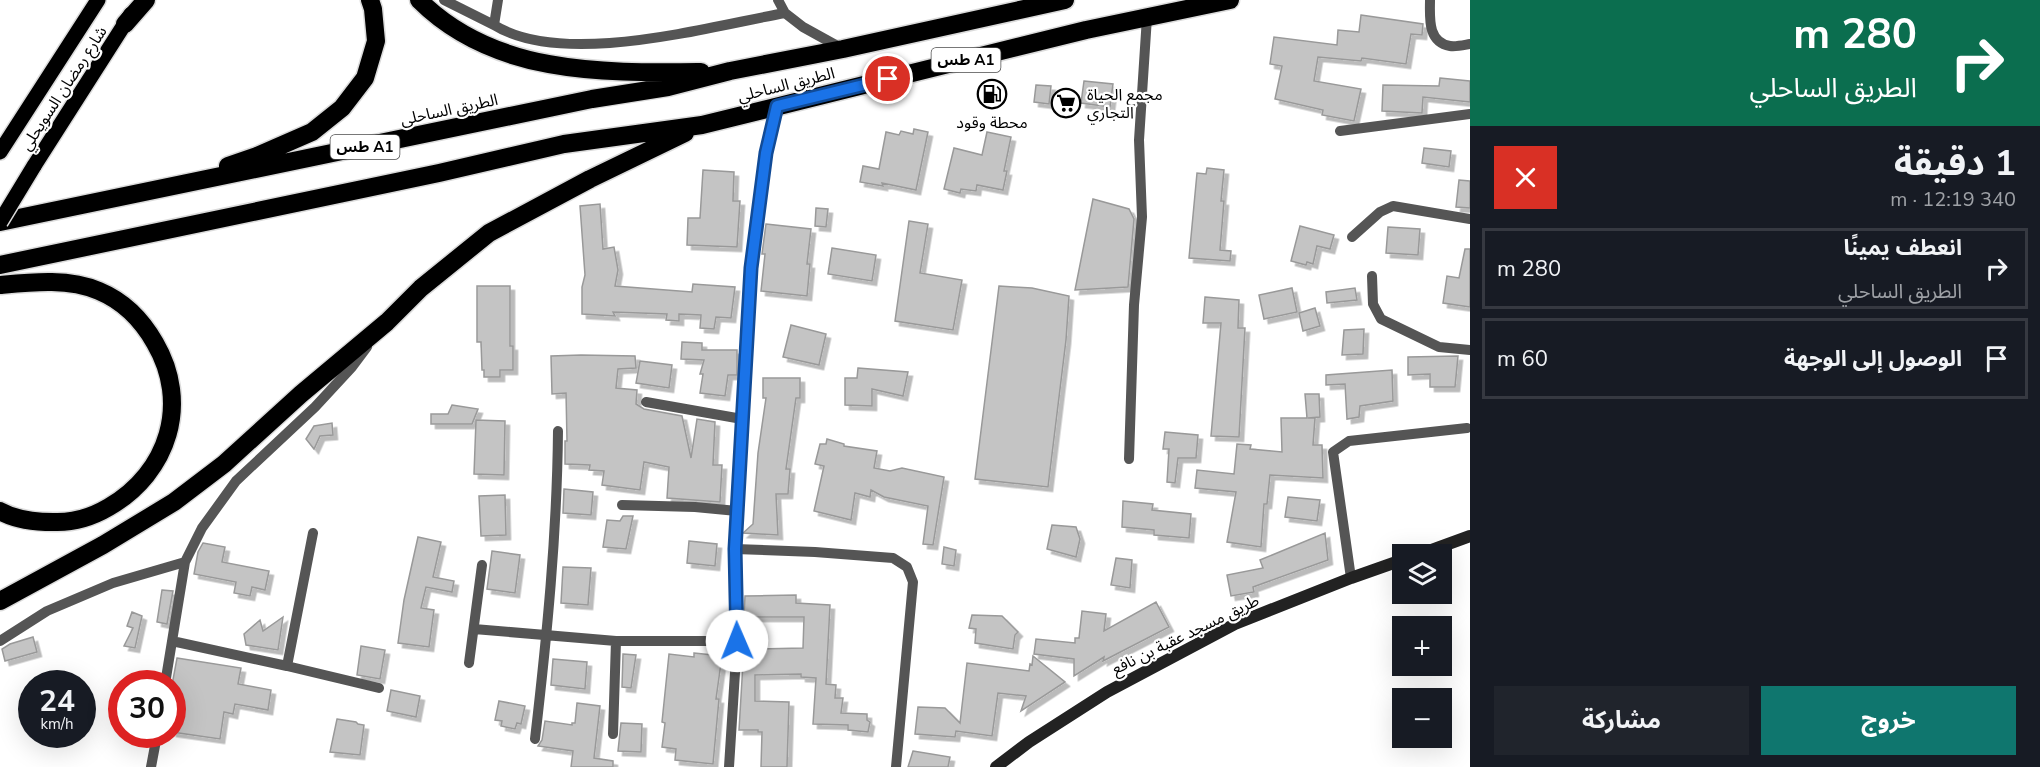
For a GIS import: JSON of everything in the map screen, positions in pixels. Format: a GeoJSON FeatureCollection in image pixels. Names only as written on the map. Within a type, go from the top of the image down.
{"type":"FeatureCollection","features":[{"type":"Feature","properties":{"kind":"highway"},"geometry":{"type":"LineString","coordinates":[[125,24],[146,0]]}},
{"type":"Feature","properties":{"kind":"highway"},"geometry":{"type":"LineString","coordinates":[[162,190],[257,156],[312,132],[342,108],[365,78],[376,41],[374,9],[370,0]]}},
{"type":"Feature","properties":{"kind":"highway"},"geometry":{"type":"LineString","coordinates":[[418,0],[471,39],[496,51],[526,60],[596,70],[730,71]]}},
{"type":"Feature","properties":{"kind":"highway","name":"الطريق الساحلي"},"geometry":{"type":"LineString","coordinates":[[730,71],[843,49],[1065,0]]}},
{"type":"Feature","properties":{"kind":"highway","name":"الطريق الساحلي"},"geometry":{"type":"LineString","coordinates":[[702,125],[1147,17],[1230,0]]}},
{"type":"Feature","properties":{"kind":"highway","name":"الطريق الساحلى"},"geometry":{"type":"LineString","coordinates":[[0,222],[592,99],[668,87],[730,71]]}},
{"type":"Feature","properties":{"kind":"highway"},"geometry":{"type":"LineString","coordinates":[[0,601],[103,545],[174,502],[224,465],[301,394],[387,322],[421,288],[489,233],[590,179],[702,125]]}},
{"type":"Feature","properties":{"kind":"highway","name":"طس A1"},"geometry":{"type":"LineString","coordinates":[[0,265],[439,173],[564,144],[702,125]]}},
{"type":"Feature","properties":{"kind":"highway"},"geometry":{"type":"LineString","coordinates":[[0,285],[39,281],[71,285],[98,291],[126,306],[148,330],[160,351],[168,375],[172,401],[171,423],[163,448],[148,474],[126,497],[96,515],[65,523],[32,522],[0,512]]}},
{"type":"Feature","properties":{"kind":"main road","name":"شارع رمضان السويحلي"},"geometry":{"type":"LineString","coordinates":[[0,152],[98,0]]}},
{"type":"Feature","properties":{"kind":"main road","name":"شارع رمضان السويحلي"},"geometry":{"type":"LineString","coordinates":[[0,222],[140,0]]}},
{"type":"Feature","properties":{"kind":"street"},"geometry":{"type":"LineString","coordinates":[[444,0],[516,36],[544,43],[609,43],[651,39],[785,13]]}},
{"type":"Feature","properties":{"kind":"street"},"geometry":{"type":"LineString","coordinates":[[494,25],[498,0]]}},
{"type":"Feature","properties":{"kind":"street"},"geometry":{"type":"LineString","coordinates":[[778,0],[785,13],[803,27],[843,49]]}},
{"type":"Feature","properties":{"kind":"street"},"geometry":{"type":"LineString","coordinates":[[1430,0],[1430,24],[1433,35],[1450,46],[1470,44]]}},
{"type":"Feature","properties":{"kind":"street"},"geometry":{"type":"LineString","coordinates":[[1129,459],[1134,305],[1142,217],[1139,140],[1147,17]]}},
{"type":"Feature","properties":{"kind":"street"},"geometry":{"type":"LineString","coordinates":[[729,767],[737,641],[735,549],[751,268],[766,153],[777,106]]}},
{"type":"Feature","properties":{"kind":"street"},"geometry":{"type":"LineString","coordinates":[[1340,131],[1470,114]]}},
{"type":"Feature","properties":{"kind":"street"},"geometry":{"type":"LineString","coordinates":[[1352,237],[1380,212],[1393,206],[1470,219]]}},
{"type":"Feature","properties":{"kind":"street"},"geometry":{"type":"LineString","coordinates":[[1371,276],[1372,304],[1381,318],[1439,347],[1470,350]]}},
{"type":"Feature","properties":{"kind":"street"},"geometry":{"type":"LineString","coordinates":[[167,670],[185,562],[202,528],[236,481],[315,406],[352,367],[387,322]]}},
{"type":"Feature","properties":{"kind":"street"},"geometry":{"type":"LineString","coordinates":[[646,402],[742,419]]}},
{"type":"Feature","properties":{"kind":"street"},"geometry":{"type":"LineString","coordinates":[[1352,578],[1333,452],[1349,441],[1467,428]]}},
{"type":"Feature","properties":{"kind":"street"},"geometry":{"type":"LineString","coordinates":[[535,739],[548,635],[558,430]]}},
{"type":"Feature","properties":{"kind":"street"},"geometry":{"type":"LineString","coordinates":[[622,504],[737,511]]}},
{"type":"Feature","properties":{"kind":"street"},"geometry":{"type":"LineString","coordinates":[[287,666],[313,533]]}},
{"type":"Feature","properties":{"kind":"street"},"geometry":{"type":"LineString","coordinates":[[1448,544],[1470,536]]}},
{"type":"Feature","properties":{"kind":"street"},"geometry":{"type":"LineString","coordinates":[[735,549],[893,558],[907,567],[913,582],[896,767]]}},
{"type":"Feature","properties":{"kind":"street"},"geometry":{"type":"LineString","coordinates":[[0,641],[47,611],[113,583],[185,562]]}},
{"type":"Feature","properties":{"kind":"street","name":"طريق مسجد عقبة بن نافع"},"geometry":{"type":"LineString","coordinates":[[996,767],[1029,742],[1151,667],[1235,624],[1392,564]]}},
{"type":"Feature","properties":{"kind":"street"},"geometry":{"type":"LineString","coordinates":[[469,663],[482,566]]}},
{"type":"Feature","properties":{"kind":"street"},"geometry":{"type":"LineString","coordinates":[[474,629],[616,640],[737,641]]}},
{"type":"Feature","properties":{"kind":"street"},"geometry":{"type":"LineString","coordinates":[[613,734],[616,640]]}},
{"type":"Feature","properties":{"kind":"street"},"geometry":{"type":"LineString","coordinates":[[172,641],[379,688]]}},
{"type":"Feature","properties":{"kind":"street"},"geometry":{"type":"LineString","coordinates":[[151,767],[155,748]]}},
{"type":"Feature","properties":{"kind":"building"},"geometry":{"type":"Polygon","coordinates":[[[1361,15],[1423,24],[1422,35],[1411,34],[1406,64],[1362,58],[1361,61],[1318,57],[1314,81],[1361,89],[1354,121],[1322,115],[1323,110],[1275,99],[1282,66],[1270,64],[1274,37],[1337,45],[1338,30],[1359,32],[1361,15]]]}},
{"type":"Feature","properties":{"kind":"building"},"geometry":{"type":"Polygon","coordinates":[[[1440,78],[1470,81],[1470,102],[1423,97],[1422,113],[1382,111],[1383,85],[1439,86],[1440,78]]]}},
{"type":"Feature","properties":{"kind":"building"},"geometry":{"type":"Polygon","coordinates":[[[1084,81],[1113,84],[1110,107],[1081,103],[1084,81]]]}},
{"type":"Feature","properties":{"kind":"building"},"geometry":{"type":"Polygon","coordinates":[[[1036,85],[1051,86],[1049,104],[1034,102],[1036,85]]]}},
{"type":"Feature","properties":{"kind":"building"},"geometry":{"type":"Polygon","coordinates":[[[914,129],[928,132],[916,190],[882,183],[883,186],[860,182],[863,166],[879,169],[886,132],[899,135],[901,131],[913,134],[914,129]]]}},
{"type":"Feature","properties":{"kind":"building"},"geometry":{"type":"Polygon","coordinates":[[[987,132],[1011,137],[1004,171],[1007,171],[1003,190],[977,185],[976,191],[961,189],[960,193],[944,189],[954,148],[982,155],[987,132]]]}},
{"type":"Feature","properties":{"kind":"building"},"geometry":{"type":"Polygon","coordinates":[[[1424,148],[1451,151],[1449,167],[1422,163],[1424,148]]]}},
{"type":"Feature","properties":{"kind":"building"},"geometry":{"type":"Polygon","coordinates":[[[1207,168],[1224,170],[1220,250],[1231,251],[1230,261],[1189,258],[1197,173],[1206,174],[1207,168]]]}},
{"type":"Feature","properties":{"kind":"building"},"geometry":{"type":"Polygon","coordinates":[[[703,170],[734,172],[733,201],[740,201],[737,247],[687,245],[688,218],[700,218],[703,170]]]}},
{"type":"Feature","properties":{"kind":"building"},"geometry":{"type":"Polygon","coordinates":[[[1459,180],[1470,181],[1470,208],[1456,207],[1459,180]]]}},
{"type":"Feature","properties":{"kind":"building"},"geometry":{"type":"Polygon","coordinates":[[[1093,199],[1129,209],[1134,219],[1128,287],[1075,290],[1093,199]]]}},
{"type":"Feature","properties":{"kind":"building"},"geometry":{"type":"Polygon","coordinates":[[[600,204],[603,249],[614,247],[618,270],[615,286],[692,292],[693,284],[735,287],[731,318],[716,317],[714,329],[700,328],[701,315],[679,314],[679,321],[666,320],[667,314],[613,312],[615,316],[582,314],[582,287],[585,275],[580,206],[600,204]]]}},
{"type":"Feature","properties":{"kind":"building"},"geometry":{"type":"Polygon","coordinates":[[[816,208],[828,209],[826,227],[815,226],[816,208]]]}},
{"type":"Feature","properties":{"kind":"building"},"geometry":{"type":"Polygon","coordinates":[[[909,221],[928,224],[920,273],[962,280],[953,330],[895,321],[909,221]]]}},
{"type":"Feature","properties":{"kind":"building"},"geometry":{"type":"Polygon","coordinates":[[[766,224],[811,229],[807,264],[810,264],[807,296],[761,291],[766,224]]]}},
{"type":"Feature","properties":{"kind":"building"},"geometry":{"type":"Polygon","coordinates":[[[1300,226],[1334,235],[1330,249],[1317,246],[1313,264],[1307,262],[1306,265],[1291,261],[1300,226]]]}},
{"type":"Feature","properties":{"kind":"building"},"geometry":{"type":"Polygon","coordinates":[[[1388,227],[1420,229],[1418,255],[1386,253],[1388,227]]]}},
{"type":"Feature","properties":{"kind":"building"},"geometry":{"type":"Polygon","coordinates":[[[832,248],[876,255],[872,281],[828,274],[832,248]]]}},
{"type":"Feature","properties":{"kind":"building"},"geometry":{"type":"Polygon","coordinates":[[[1465,249],[1470,249],[1470,307],[1443,303],[1447,276],[1459,278],[1465,249]]]}},
{"type":"Feature","properties":{"kind":"building"},"geometry":{"type":"Polygon","coordinates":[[[477,286],[510,286],[510,346],[513,346],[513,370],[500,370],[500,377],[484,377],[484,370],[482,370],[481,342],[477,342],[477,286]]]}},
{"type":"Feature","properties":{"kind":"building"},"geometry":{"type":"Polygon","coordinates":[[[999,286],[1032,288],[1069,296],[1066,340],[1048,487],[975,479],[999,286]]]}},
{"type":"Feature","properties":{"kind":"building"},"geometry":{"type":"Polygon","coordinates":[[[1292,288],[1297,312],[1264,319],[1259,295],[1292,288]]]}},
{"type":"Feature","properties":{"kind":"building"},"geometry":{"type":"Polygon","coordinates":[[[1355,288],[1357,300],[1327,303],[1326,292],[1355,288]]]}},
{"type":"Feature","properties":{"kind":"building"},"geometry":{"type":"Polygon","coordinates":[[[1205,297],[1239,300],[1238,328],[1245,328],[1239,437],[1211,436],[1221,323],[1203,323],[1205,297]]]}},
{"type":"Feature","properties":{"kind":"building"},"geometry":{"type":"Polygon","coordinates":[[[1315,308],[1320,326],[1303,331],[1299,313],[1315,308]]]}},
{"type":"Feature","properties":{"kind":"building"},"geometry":{"type":"Polygon","coordinates":[[[791,325],[826,334],[819,365],[783,357],[791,325]]]}},
{"type":"Feature","properties":{"kind":"building"},"geometry":{"type":"Polygon","coordinates":[[[1364,329],[1363,354],[1342,355],[1344,330],[1364,329]]]}},
{"type":"Feature","properties":{"kind":"building"},"geometry":{"type":"Polygon","coordinates":[[[682,342],[702,343],[702,350],[737,350],[737,375],[728,375],[725,396],[700,393],[703,374],[700,374],[704,360],[681,359],[682,342]]]}},
{"type":"Feature","properties":{"kind":"building"},"geometry":{"type":"Polygon","coordinates":[[[551,356],[635,356],[636,368],[618,369],[616,388],[637,390],[636,404],[644,409],[682,416],[691,458],[697,419],[715,422],[713,465],[722,465],[720,502],[667,498],[669,467],[644,462],[640,490],[602,485],[604,471],[589,470],[590,465],[565,464],[566,393],[552,394],[551,356]]]}},
{"type":"Feature","properties":{"kind":"building"},"geometry":{"type":"Polygon","coordinates":[[[1458,356],[1455,387],[1430,387],[1430,374],[1408,375],[1408,357],[1458,356]]]}},
{"type":"Feature","properties":{"kind":"building"},"geometry":{"type":"Polygon","coordinates":[[[640,361],[672,365],[669,388],[636,383],[640,361]]]}},
{"type":"Feature","properties":{"kind":"building"},"geometry":{"type":"Polygon","coordinates":[[[858,368],[908,372],[903,396],[872,389],[872,406],[845,405],[845,378],[857,378],[858,368]]]}},
{"type":"Feature","properties":{"kind":"building"},"geometry":{"type":"Polygon","coordinates":[[[1392,370],[1393,401],[1360,406],[1359,417],[1347,419],[1345,384],[1326,385],[1326,375],[1392,370]]]}},
{"type":"Feature","properties":{"kind":"building"},"geometry":{"type":"Polygon","coordinates":[[[763,378],[800,378],[800,398],[796,398],[786,469],[790,469],[788,494],[776,494],[778,535],[743,533],[753,524],[758,453],[766,398],[763,398],[763,378]]]}},
{"type":"Feature","properties":{"kind":"building"},"geometry":{"type":"Polygon","coordinates":[[[1305,394],[1319,394],[1320,417],[1308,418],[1315,418],[1313,445],[1322,445],[1323,478],[1270,475],[1267,504],[1264,504],[1261,547],[1227,542],[1236,492],[1195,488],[1197,470],[1234,474],[1237,444],[1251,445],[1250,449],[1282,452],[1281,418],[1307,418],[1305,394]]]}},
{"type":"Feature","properties":{"kind":"building"},"geometry":{"type":"Polygon","coordinates":[[[452,405],[478,409],[472,424],[431,424],[431,414],[448,414],[452,405]]]}},
{"type":"Feature","properties":{"kind":"building"},"geometry":{"type":"Polygon","coordinates":[[[476,420],[505,421],[504,475],[474,474],[476,420]]]}},
{"type":"Feature","properties":{"kind":"building"},"geometry":{"type":"Polygon","coordinates":[[[332,423],[333,435],[320,436],[314,449],[306,439],[314,426],[332,423]]]}},
{"type":"Feature","properties":{"kind":"building"},"geometry":{"type":"Polygon","coordinates":[[[1165,432],[1198,435],[1196,458],[1178,458],[1175,483],[1167,482],[1169,449],[1163,449],[1165,432]]]}},
{"type":"Feature","properties":{"kind":"building"},"geometry":{"type":"Polygon","coordinates":[[[827,439],[844,444],[844,446],[877,451],[874,468],[890,471],[902,468],[944,477],[933,545],[923,544],[928,506],[884,497],[871,490],[870,497],[855,493],[851,520],[814,511],[824,466],[815,464],[820,444],[826,444],[827,439]]]}},
{"type":"Feature","properties":{"kind":"building"},"geometry":{"type":"Polygon","coordinates":[[[564,489],[593,492],[591,515],[563,513],[564,489]]]}},
{"type":"Feature","properties":{"kind":"building"},"geometry":{"type":"Polygon","coordinates":[[[505,495],[506,535],[481,536],[479,496],[505,495]]]}},
{"type":"Feature","properties":{"kind":"building"},"geometry":{"type":"Polygon","coordinates":[[[1288,497],[1320,500],[1317,521],[1285,517],[1288,497]]]}},
{"type":"Feature","properties":{"kind":"building"},"geometry":{"type":"Polygon","coordinates":[[[1123,501],[1153,504],[1152,510],[1191,514],[1189,538],[1154,535],[1154,530],[1122,527],[1123,501]]]}},
{"type":"Feature","properties":{"kind":"building"},"geometry":{"type":"Polygon","coordinates":[[[623,516],[633,516],[626,549],[603,547],[607,520],[620,521],[623,516]]]}},
{"type":"Feature","properties":{"kind":"building"},"geometry":{"type":"Polygon","coordinates":[[[1052,525],[1076,527],[1080,539],[1076,557],[1047,549],[1052,525]]]}},
{"type":"Feature","properties":{"kind":"building"},"geometry":{"type":"Polygon","coordinates":[[[1325,533],[1328,560],[1253,587],[1254,592],[1231,596],[1227,575],[1263,568],[1260,560],[1325,533]]]}},
{"type":"Feature","properties":{"kind":"building"},"geometry":{"type":"Polygon","coordinates":[[[418,537],[441,542],[433,577],[454,581],[452,592],[426,587],[421,608],[434,610],[429,647],[398,643],[404,600],[418,537]]]}},
{"type":"Feature","properties":{"kind":"building"},"geometry":{"type":"Polygon","coordinates":[[[689,541],[717,544],[715,566],[687,563],[689,541]]]}},
{"type":"Feature","properties":{"kind":"building"},"geometry":{"type":"Polygon","coordinates":[[[203,543],[225,547],[222,562],[269,571],[265,590],[252,587],[250,596],[234,593],[236,582],[194,574],[198,552],[203,543]]]}},
{"type":"Feature","properties":{"kind":"building"},"geometry":{"type":"Polygon","coordinates":[[[944,547],[956,550],[954,566],[942,564],[944,547]]]}},
{"type":"Feature","properties":{"kind":"building"},"geometry":{"type":"Polygon","coordinates":[[[492,551],[520,555],[515,593],[487,589],[492,551]]]}},
{"type":"Feature","properties":{"kind":"building"},"geometry":{"type":"Polygon","coordinates":[[[1116,558],[1132,560],[1130,588],[1111,585],[1116,558]]]}},
{"type":"Feature","properties":{"kind":"building"},"geometry":{"type":"Polygon","coordinates":[[[563,567],[591,568],[588,605],[561,603],[563,567]]]}},
{"type":"Feature","properties":{"kind":"building"},"geometry":{"type":"Polygon","coordinates":[[[162,590],[173,591],[167,624],[157,622],[162,590]]]}},
{"type":"Feature","properties":{"kind":"building"},"geometry":{"type":"Polygon","coordinates":[[[796,595],[796,603],[830,605],[826,684],[836,685],[835,698],[843,698],[841,713],[867,714],[867,720],[870,722],[868,732],[848,730],[848,725],[813,724],[816,678],[801,677],[801,674],[755,675],[755,701],[789,702],[787,767],[761,767],[762,732],[739,730],[743,663],[757,663],[758,649],[803,648],[804,617],[744,617],[745,596],[796,595]]]}},
{"type":"Feature","properties":{"kind":"building"},"geometry":{"type":"Polygon","coordinates":[[[1156,602],[1169,627],[1103,661],[1104,657],[1074,676],[1074,659],[1034,654],[1036,639],[1075,643],[1075,638],[1079,638],[1082,611],[1106,614],[1104,631],[1156,602]]]}},
{"type":"Feature","properties":{"kind":"building"},"geometry":{"type":"Polygon","coordinates":[[[132,612],[142,616],[135,648],[124,646],[133,628],[127,626],[132,612]]]}},
{"type":"Feature","properties":{"kind":"building"},"geometry":{"type":"Polygon","coordinates":[[[972,615],[1002,616],[1018,632],[1015,635],[1013,649],[975,643],[976,629],[969,628],[972,615]]]}},
{"type":"Feature","properties":{"kind":"building"},"geometry":{"type":"Polygon","coordinates":[[[283,617],[278,650],[246,645],[244,634],[260,620],[263,631],[283,617]]]}},
{"type":"Feature","properties":{"kind":"building"},"geometry":{"type":"Polygon","coordinates":[[[33,637],[37,652],[5,661],[2,649],[33,637]]]}},
{"type":"Feature","properties":{"kind":"building"},"geometry":{"type":"Polygon","coordinates":[[[361,646],[385,650],[380,679],[357,675],[361,646]]]}},
{"type":"Feature","properties":{"kind":"building"},"geometry":{"type":"Polygon","coordinates":[[[694,653],[722,656],[716,699],[719,699],[713,764],[675,760],[676,749],[662,747],[665,723],[662,722],[669,654],[694,657],[694,653]]]}},
{"type":"Feature","properties":{"kind":"building"},"geometry":{"type":"Polygon","coordinates":[[[623,654],[636,655],[631,688],[622,687],[623,654]]]}},
{"type":"Feature","properties":{"kind":"building"},"geometry":{"type":"Polygon","coordinates":[[[1033,656],[1065,682],[1021,711],[1026,696],[998,693],[992,736],[956,731],[955,737],[915,734],[918,707],[945,708],[960,723],[967,663],[1029,671],[1033,656]]]}},
{"type":"Feature","properties":{"kind":"building"},"geometry":{"type":"Polygon","coordinates":[[[177,658],[241,668],[238,684],[271,690],[268,710],[235,704],[233,714],[224,712],[220,739],[186,734],[186,670],[175,670],[177,658]]]}},
{"type":"Feature","properties":{"kind":"building"},"geometry":{"type":"Polygon","coordinates":[[[553,659],[587,662],[585,689],[551,685],[553,659]]]}},
{"type":"Feature","properties":{"kind":"building"},"geometry":{"type":"Polygon","coordinates":[[[391,690],[420,696],[416,717],[387,711],[391,690]]]}},
{"type":"Feature","properties":{"kind":"building"},"geometry":{"type":"Polygon","coordinates":[[[499,701],[525,706],[521,724],[517,723],[515,729],[501,726],[502,721],[495,720],[499,701]]]}},
{"type":"Feature","properties":{"kind":"building"},"geometry":{"type":"Polygon","coordinates":[[[577,703],[600,706],[594,758],[613,761],[613,767],[571,767],[573,751],[538,746],[542,740],[545,721],[572,725],[575,723],[577,703]]]}},
{"type":"Feature","properties":{"kind":"building"},"geometry":{"type":"Polygon","coordinates":[[[337,719],[364,725],[360,755],[330,752],[337,719]]]}},
{"type":"Feature","properties":{"kind":"building"},"geometry":{"type":"Polygon","coordinates":[[[621,723],[642,724],[641,752],[618,751],[621,723]]]}},
{"type":"Feature","properties":{"kind":"building"},"geometry":{"type":"Polygon","coordinates":[[[913,751],[950,757],[948,767],[908,767],[913,751]]]}},
{"type":"Feature","properties":{"kind":"place","name":"محطة وقود"},"geometry":{"type":"Point","coordinates":[992,94]}},
{"type":"Feature","properties":{"kind":"place","name":"مجمع الحياة التجاري"},"geometry":{"type":"Point","coordinates":[1066,103]}},
{"type":"Feature","properties":{"kind":"route"},"geometry":{"type":"LineString","coordinates":[[737,641],[735,549],[751,268],[766,153],[777,106],[888,79]]}}]}
